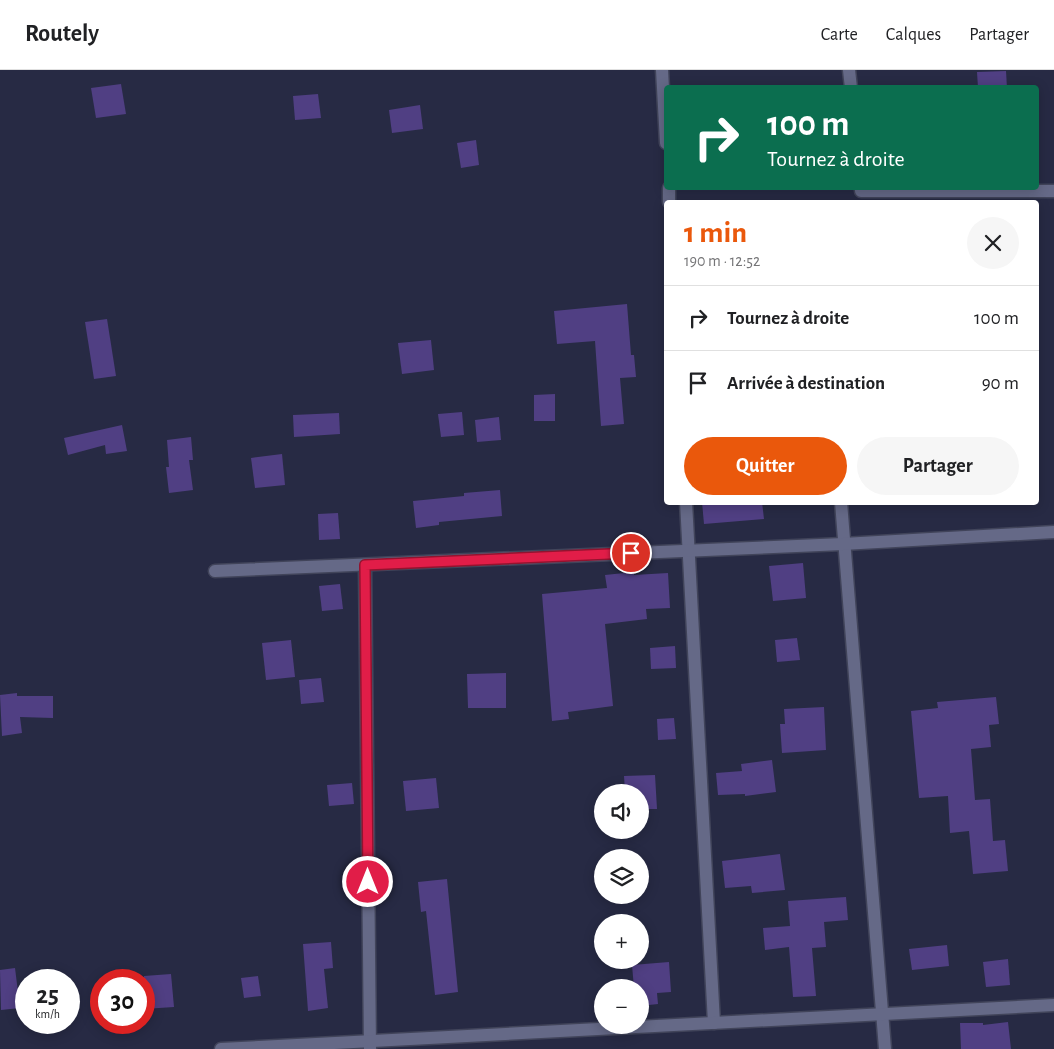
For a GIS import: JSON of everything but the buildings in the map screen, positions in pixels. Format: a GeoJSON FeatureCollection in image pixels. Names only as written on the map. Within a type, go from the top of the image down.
{"type":"FeatureCollection","features":[{"type":"Feature","properties":{"kind":"street"},"geometry":{"type":"LineString","coordinates":[[662,70],[664,106]]}},
{"type":"Feature","properties":{"kind":"street"},"geometry":{"type":"LineString","coordinates":[[849,70],[851,85]]}},
{"type":"Feature","properties":{"kind":"street"},"geometry":{"type":"LineString","coordinates":[[860,194],[1054,190]]}},
{"type":"Feature","properties":{"kind":"street"},"geometry":{"type":"LineString","coordinates":[[686,505],[714,1023]]}},
{"type":"Feature","properties":{"kind":"street"},"geometry":{"type":"LineString","coordinates":[[841,505],[886,1049]]}},
{"type":"Feature","properties":{"kind":"street"},"geometry":{"type":"LineString","coordinates":[[215,571],[844,544],[1054,532]]}},
{"type":"Feature","properties":{"kind":"street"},"geometry":{"type":"LineString","coordinates":[[365,565],[370,1045]]}},
{"type":"Feature","properties":{"kind":"street"},"geometry":{"type":"LineString","coordinates":[[221,1049],[370,1045],[714,1023],[1054,1006]]}},
{"type":"Feature","properties":{"kind":"route"},"geometry":{"type":"LineString","coordinates":[[368,882],[365,565],[631,553]]}}]}
